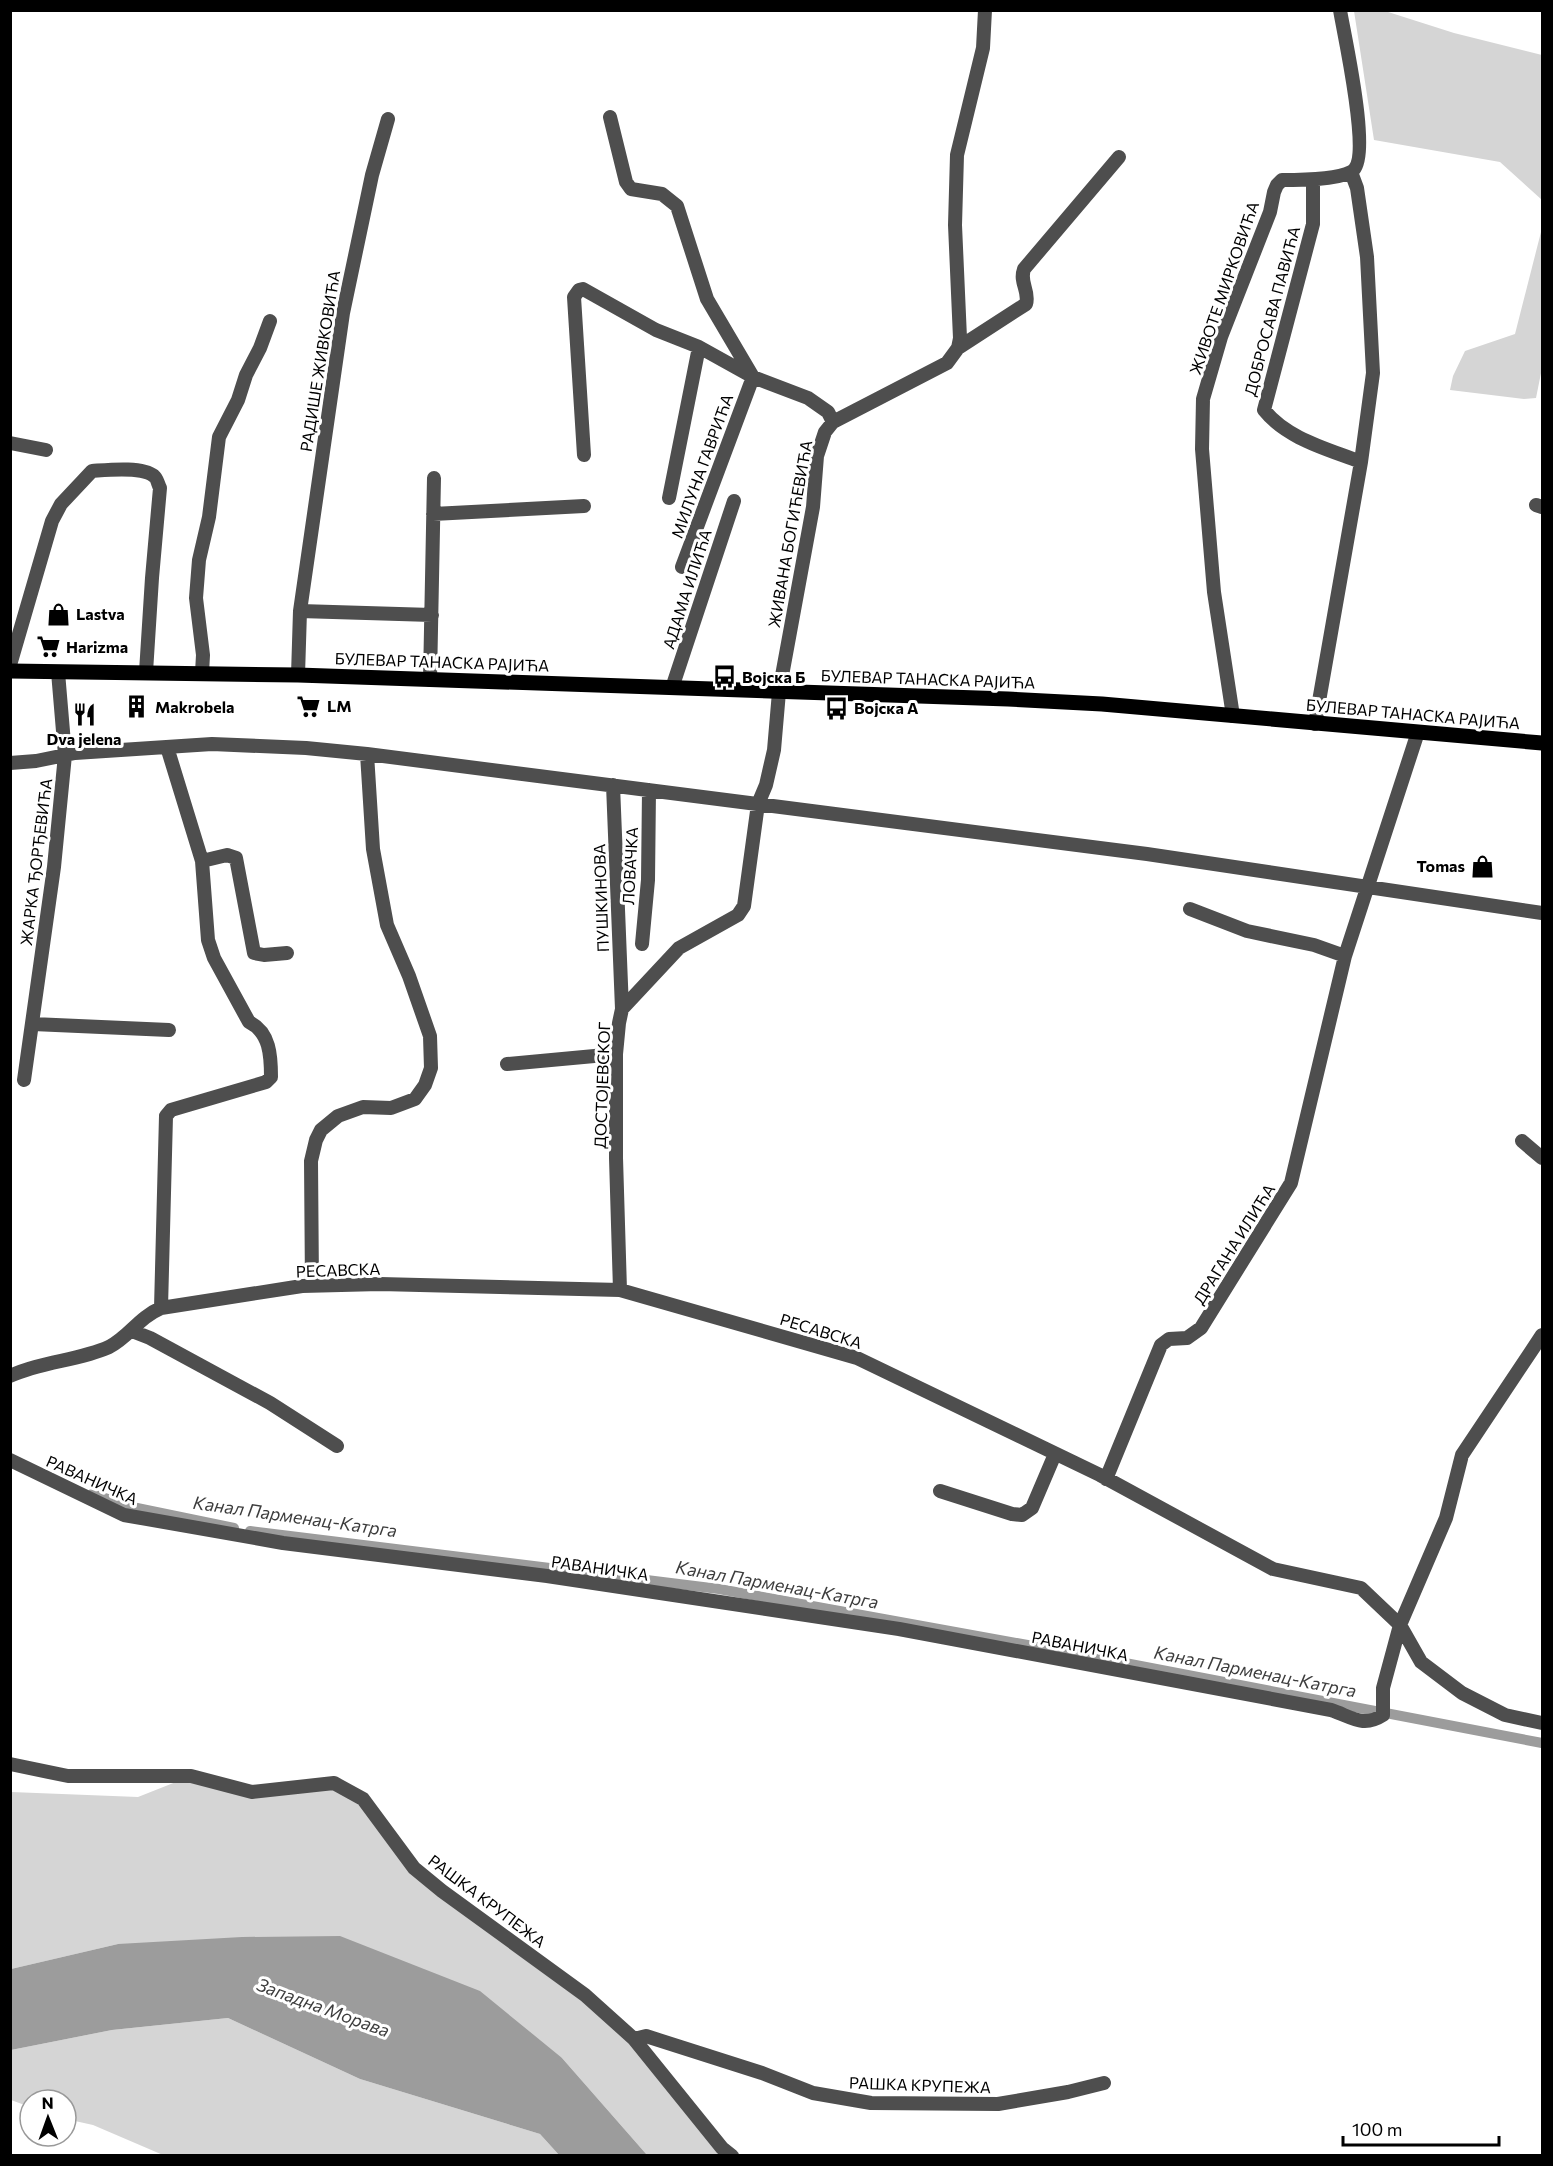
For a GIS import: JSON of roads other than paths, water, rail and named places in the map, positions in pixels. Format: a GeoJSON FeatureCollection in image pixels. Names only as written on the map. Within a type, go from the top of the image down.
{"type":"FeatureCollection","features":[{"type":"Feature","properties":{"kind":"main road","name":"БУЛЕВАР ТАНАСКА РАЈИЋА"},"geometry":{"type":"LineString","coordinates":[[10,671],[298,675],[1102,704],[1542,743]]}},
{"type":"Feature","properties":{"kind":"street"},"geometry":{"type":"LineString","coordinates":[[958,348],[960,338],[955,225],[957,155],[983,48],[985,10]]}},
{"type":"Feature","properties":{"kind":"street"},"geometry":{"type":"LineString","coordinates":[[1315,724],[1361,462],[1373,373],[1367,256],[1357,188],[1351,172],[1357,165],[1360,154],[1356,98],[1340,10]]}},
{"type":"Feature","properties":{"kind":"street"},"geometry":{"type":"LineString","coordinates":[[610,117],[626,182],[631,189],[662,194],[677,206],[707,299],[753,377]]}},
{"type":"Feature","properties":{"kind":"street","name":"РАДИШЕ ЖИВКОВИЋА"},"geometry":{"type":"LineString","coordinates":[[298,675],[300,611],[343,313],[372,175],[388,119]]}},
{"type":"Feature","properties":{"kind":"street"},"geometry":{"type":"LineString","coordinates":[[584,455],[575,293],[583,289],[656,330],[699,347],[753,377],[808,398],[828,412],[833,422],[947,363],[958,348],[1026,304],[1028,296],[1021,277],[1024,269],[1119,157]]}},
{"type":"Feature","properties":{"kind":"street","name":"ЖИВОТЕ МИРКОВИЋА"},"geometry":{"type":"LineString","coordinates":[[1233,716],[1214,592],[1202,449],[1203,399],[1221,337],[1270,212],[1277,185],[1282,180],[1313,180],[1351,172]]}},
{"type":"Feature","properties":{"kind":"street","name":"ДОБРОСАВА ПАВИЋА"},"geometry":{"type":"LineString","coordinates":[[1313,180],[1312,224],[1264,410],[1274,422],[1295,435],[1361,462]]}},
{"type":"Feature","properties":{"kind":"street"},"geometry":{"type":"LineString","coordinates":[[202,673],[202,645],[196,598],[199,560],[209,517],[219,437],[238,400],[246,375],[260,348],[270,321]]}},
{"type":"Feature","properties":{"kind":"street","name":"МИЛУНА ГАВРИЋА"},"geometry":{"type":"LineString","coordinates":[[669,498],[699,347]]}},
{"type":"Feature","properties":{"kind":"street","name":"МИЛУНА ГАВРИЋА"},"geometry":{"type":"LineString","coordinates":[[682,567],[753,377]]}},
{"type":"Feature","properties":{"kind":"street","name":"ЖИВАНА БОГИЋЕВИЋА"},"geometry":{"type":"LineString","coordinates":[[779,692],[813,507],[818,456],[825,432],[833,422]]}},
{"type":"Feature","properties":{"kind":"street"},"geometry":{"type":"LineString","coordinates":[[10,443],[46,450]]}},
{"type":"Feature","properties":{"kind":"street"},"geometry":{"type":"LineString","coordinates":[[10,665],[49,531],[61,504],[92,471],[129,469],[150,473],[156,477],[160,488],[146,672]]}},
{"type":"Feature","properties":{"kind":"street"},"geometry":{"type":"LineString","coordinates":[[430,680],[434,478]]}},
{"type":"Feature","properties":{"kind":"street","name":"АДАМА ИЛИЋА"},"geometry":{"type":"LineString","coordinates":[[672,688],[734,501]]}},
{"type":"Feature","properties":{"kind":"street"},"geometry":{"type":"LineString","coordinates":[[433,514],[584,506]]}},
{"type":"Feature","properties":{"kind":"street"},"geometry":{"type":"LineString","coordinates":[[300,611],[432,615]]}},
{"type":"Feature","properties":{"kind":"street","name":"ЖАРКА ЂОРЂЕВИЋА"},"geometry":{"type":"LineString","coordinates":[[24,1080],[54,867],[65,755],[58,672]]}},
{"type":"Feature","properties":{"kind":"street","name":"ДОСТОЈЕВСКОГ"},"geometry":{"type":"LineString","coordinates":[[620,1290],[616,1054],[622,1009],[679,948],[738,915],[744,906],[758,804],[766,785],[774,750],[779,692]]}},
{"type":"Feature","properties":{"kind":"street"},"geometry":{"type":"LineString","coordinates":[[1366,888],[1418,732]]}},
{"type":"Feature","properties":{"kind":"street"},"geometry":{"type":"LineString","coordinates":[[10,763],[65,755],[212,744],[306,748],[1147,854],[1542,913]]}},
{"type":"Feature","properties":{"kind":"street"},"geometry":{"type":"LineString","coordinates":[[160,1308],[166,1116],[171,1110],[266,1082],[271,1077],[271,1060],[266,1038],[258,1027],[249,1022],[214,957],[208,940],[202,861],[167,747]]}},
{"type":"Feature","properties":{"kind":"street"},"geometry":{"type":"LineString","coordinates":[[312,1286],[311,1161],[321,1130],[338,1116],[363,1107],[392,1108],[415,1099],[425,1085],[430,1068],[430,1036],[409,976],[387,925],[373,849],[367,754]]}},
{"type":"Feature","properties":{"kind":"street","name":"ПУШКИНОВА"},"geometry":{"type":"LineString","coordinates":[[613,785],[622,1009]]}},
{"type":"Feature","properties":{"kind":"street","name":"ЛОВАЧКА"},"geometry":{"type":"LineString","coordinates":[[642,944],[648,880],[649,790]]}},
{"type":"Feature","properties":{"kind":"street"},"geometry":{"type":"LineString","coordinates":[[202,861],[227,855],[236,858],[254,953],[264,955],[287,952]]}},
{"type":"Feature","properties":{"kind":"street","name":"ДРАГАНА ИЛИЋА"},"geometry":{"type":"LineString","coordinates":[[1106,1479],[1161,1345],[1169,1339],[1187,1338],[1201,1328],[1291,1184],[1346,956],[1366,888]]}},
{"type":"Feature","properties":{"kind":"street"},"geometry":{"type":"LineString","coordinates":[[1190,909],[1247,931],[1314,945],[1346,956]]}},
{"type":"Feature","properties":{"kind":"street"},"geometry":{"type":"LineString","coordinates":[[33,1023],[169,1030]]}},
{"type":"Feature","properties":{"kind":"street"},"geometry":{"type":"LineString","coordinates":[[507,1064],[616,1054]]}},
{"type":"Feature","properties":{"kind":"street"},"geometry":{"type":"LineString","coordinates":[[1522,1141],[1542,1158]]}},
{"type":"Feature","properties":{"kind":"street","name":"РЕСАВСКА"},"geometry":{"type":"LineString","coordinates":[[10,1376],[54,1362],[87,1355],[110,1346],[132,1331],[147,1314],[160,1308],[312,1286],[380,1284],[620,1290],[856,1358],[1106,1479],[1273,1569],[1361,1587],[1400,1625],[1421,1662],[1462,1693],[1505,1715],[1542,1723]]}},
{"type":"Feature","properties":{"kind":"street"},"geometry":{"type":"LineString","coordinates":[[132,1331],[150,1338],[270,1403],[337,1446]]}},
{"type":"Feature","properties":{"kind":"street","name":"РАВАНИЧКА"},"geometry":{"type":"LineString","coordinates":[[10,1460],[124,1515],[283,1543],[547,1576],[899,1629],[1331,1710],[1362,1722],[1372,1722],[1383,1714],[1383,1689],[1400,1625],[1446,1518],[1462,1455],[1542,1335]]}},
{"type":"Feature","properties":{"kind":"street"},"geometry":{"type":"LineString","coordinates":[[940,1491],[1012,1514],[1022,1515],[1032,1509],[1055,1454]]}},
{"type":"Feature","properties":{"kind":"street","name":"РАШКА КРУПЕЖА"},"geometry":{"type":"LineString","coordinates":[[10,1764],[68,1776],[191,1776],[252,1792],[334,1783],[363,1799],[414,1868],[585,1995],[634,2038],[722,2148],[732,2156]]}},
{"type":"Feature","properties":{"kind":"street","name":"РАШКА КРУПЕЖА"},"geometry":{"type":"LineString","coordinates":[[634,2038],[646,2036],[762,2073],[813,2093],[871,2103],[998,2104],[1068,2092],[1104,2083]]}},
{"type":"Feature","properties":{"kind":"water","name":"Западна Морава"},"geometry":{"type":"Polygon","coordinates":[[[340,1936],[480,1991],[562,2058],[647,2155],[559,2155],[540,2134],[360,2079],[228,2018],[112,2030],[11,2050],[11,1969],[118,1944],[242,1937],[340,1936]]]}},
{"type":"Feature","properties":{"kind":"waterway","name":"Канал Парменац-Катрга"},"geometry":{"type":"LineString","coordinates":[[92,1494],[137,1508],[234,1528]]}},
{"type":"Feature","properties":{"kind":"waterway","name":"Канал Парменац-Катрга"},"geometry":{"type":"LineString","coordinates":[[250,1531],[719,1589],[1099,1658],[1542,1743]]}},
{"type":"Feature","properties":{"kind":"place","name":"Lastva"},"geometry":{"type":"Point","coordinates":[58,614]}},
{"type":"Feature","properties":{"kind":"place","name":"Harizma"},"geometry":{"type":"Point","coordinates":[48,647]}},
{"type":"Feature","properties":{"kind":"place","name":"Војска Б"},"geometry":{"type":"Point","coordinates":[724,677]}},
{"type":"Feature","properties":{"kind":"place","name":"LM"},"geometry":{"type":"Point","coordinates":[309,706]}},
{"type":"Feature","properties":{"kind":"place","name":"Makrobela"},"geometry":{"type":"Point","coordinates":[137,707]}},
{"type":"Feature","properties":{"kind":"place","name":"Војска А"},"geometry":{"type":"Point","coordinates":[836,708]}},
{"type":"Feature","properties":{"kind":"place","name":"Dva jelena"},"geometry":{"type":"Point","coordinates":[84,714]}},
{"type":"Feature","properties":{"kind":"place","name":"Tomas"},"geometry":{"type":"Point","coordinates":[1483,866]}}]}
